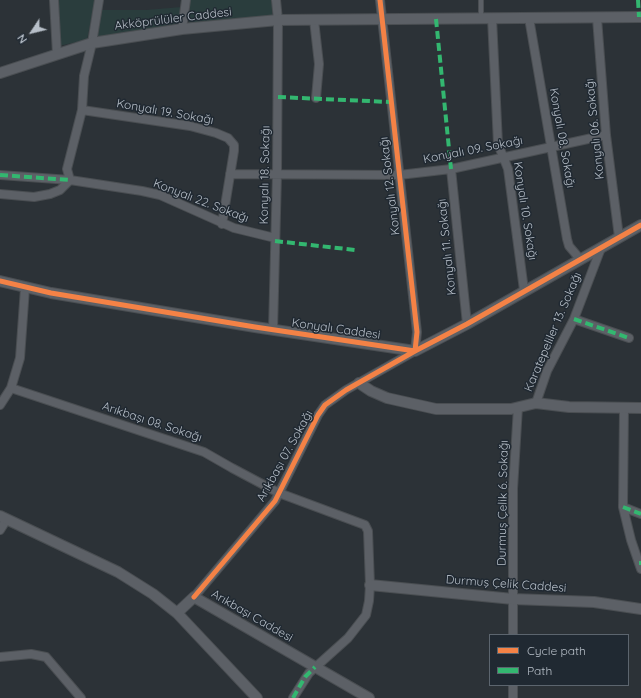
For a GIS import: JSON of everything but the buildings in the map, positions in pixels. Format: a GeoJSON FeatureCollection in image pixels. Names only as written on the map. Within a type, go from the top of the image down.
{"type":"FeatureCollection","features":[{"type":"Feature","properties":{"kind":"street"},"geometry":{"type":"LineString","coordinates":[[54,0],[57,54]]}},
{"type":"Feature","properties":{"kind":"street"},"geometry":{"type":"LineString","coordinates":[[0,194],[34,197],[50,194],[60,190],[70,180],[67,169],[82,110],[84,76],[92,43],[99,0]]}},
{"type":"Feature","properties":{"kind":"street"},"geometry":{"type":"LineString","coordinates":[[182,29],[186,0]]}},
{"type":"Feature","properties":{"kind":"street","name":"Konyalı 18. Sokağı"},"geometry":{"type":"LineString","coordinates":[[274,330],[278,20],[276,0]]}},
{"type":"Feature","properties":{"kind":"street","name":"Konyalı 12. Sokağı"},"geometry":{"type":"LineString","coordinates":[[380,0],[417,332],[415,351]]}},
{"type":"Feature","properties":{"kind":"street","name":"Akköprülüler Caddesi"},"geometry":{"type":"LineString","coordinates":[[0,72],[92,43],[182,29],[278,20],[641,17]]}},
{"type":"Feature","properties":{"kind":"street","name":"Konyalı 10. Sokağı"},"geometry":{"type":"LineString","coordinates":[[486,18],[498,144],[508,168],[524,290]]}},
{"type":"Feature","properties":{"kind":"street","name":"Konyalı 08. Sokağı"},"geometry":{"type":"LineString","coordinates":[[529,18],[567,239],[573,252],[580,259]]}},
{"type":"Feature","properties":{"kind":"street","name":"Konyalı 06. Sokağı"},"geometry":{"type":"LineString","coordinates":[[597,18],[606,135],[619,237]]}},
{"type":"Feature","properties":{"kind":"street"},"geometry":{"type":"LineString","coordinates":[[314,20],[318,59],[316,98]]}},
{"type":"Feature","properties":{"kind":"street","name":"Konyalı 19. Sokağı"},"geometry":{"type":"LineString","coordinates":[[82,110],[190,126],[223,135],[234,145],[230,174]]}},
{"type":"Feature","properties":{"kind":"street","name":"Konyalı 09. Sokağı"},"geometry":{"type":"LineString","coordinates":[[230,174],[399,175],[451,169],[606,135]]}},
{"type":"Feature","properties":{"kind":"street","name":"Konyalı 11. Sokağı"},"geometry":{"type":"LineString","coordinates":[[451,169],[467,324]]}},
{"type":"Feature","properties":{"kind":"street"},"geometry":{"type":"LineString","coordinates":[[222,224],[230,174]]}},
{"type":"Feature","properties":{"kind":"street","name":"Konyalı 22. Sokağı"},"geometry":{"type":"LineString","coordinates":[[0,175],[70,180],[152,193],[222,224],[239,230],[275,238]]}},
{"type":"Feature","properties":{"kind":"street"},"geometry":{"type":"LineString","coordinates":[[415,351],[467,324],[524,290],[641,225]]}},
{"type":"Feature","properties":{"kind":"street","name":"Karatepeliler 13. Sokağı"},"geometry":{"type":"LineString","coordinates":[[536,403],[547,371],[574,319],[601,248]]}},
{"type":"Feature","properties":{"kind":"street","name":"Konyalı Caddesi"},"geometry":{"type":"LineString","coordinates":[[0,281],[25,288],[274,330],[415,351]]}},
{"type":"Feature","properties":{"kind":"street"},"geometry":{"type":"LineString","coordinates":[[0,406],[11,388],[22,343],[25,288]]}},
{"type":"Feature","properties":{"kind":"street"},"geometry":{"type":"LineString","coordinates":[[574,319],[629,338]]}},
{"type":"Feature","properties":{"kind":"street","name":"Arıkbaşı 07. Sokağı"},"geometry":{"type":"LineString","coordinates":[[194,598],[268,510],[279,493],[318,415],[325,405],[359,382],[415,351]]}},
{"type":"Feature","properties":{"kind":"street"},"geometry":{"type":"LineString","coordinates":[[359,382],[371,391],[386,398],[427,407],[458,410],[507,409],[536,403],[569,407],[641,408]]}},
{"type":"Feature","properties":{"kind":"street","name":"Arıkbaşı 08. Sokağı"},"geometry":{"type":"LineString","coordinates":[[11,388],[204,452],[279,493],[365,525],[368,532],[370,585]]}},
{"type":"Feature","properties":{"kind":"street","name":"Durmuş Çelik 6. Sokağı"},"geometry":{"type":"LineString","coordinates":[[513,634],[513,489],[518,407]]}},
{"type":"Feature","properties":{"kind":"street"},"geometry":{"type":"LineString","coordinates":[[624,408],[623,507],[631,540],[640,565]]}},
{"type":"Feature","properties":{"kind":"street"},"geometry":{"type":"LineString","coordinates":[[623,507],[641,514]]}},
{"type":"Feature","properties":{"kind":"street"},"geometry":{"type":"LineString","coordinates":[[0,530],[3,517],[118,572],[153,594],[177,614],[257,698]]}},
{"type":"Feature","properties":{"kind":"street"},"geometry":{"type":"LineString","coordinates":[[293,698],[305,677],[348,638],[364,620],[368,609],[370,585]]}},
{"type":"Feature","properties":{"kind":"street","name":"Durmuş Çelik Caddesi"},"geometry":{"type":"LineString","coordinates":[[370,585],[513,599],[594,602],[641,608]]}},
{"type":"Feature","properties":{"kind":"street","name":"Arıkbaşı Caddesi"},"geometry":{"type":"LineString","coordinates":[[177,614],[194,598],[369,698]]}},
{"type":"Feature","properties":{"kind":"street"},"geometry":{"type":"LineString","coordinates":[[0,657],[31,654],[46,657],[81,698]]}},
{"type":"Feature","properties":{"kind":"street"},"geometry":{"type":"LineString","coordinates":[[513,686],[513,698]]}},
{"type":"Feature","properties":{"kind":"lane"},"geometry":{"type":"LineString","coordinates":[[481,0],[486,18]]}},
{"type":"Feature","properties":{"kind":"shaded area"},"geometry":{"type":"Polygon","coordinates":[[[57,0],[95,0],[87,40],[58,46],[57,0]]]}},
{"type":"Feature","properties":{"kind":"shaded area"},"geometry":{"type":"Polygon","coordinates":[[[190,0],[273,0],[272,17],[192,25],[189,22],[190,0]]]}},
{"type":"Feature","properties":{"kind":"shaded area"},"geometry":{"type":"Polygon","coordinates":[[[182,7],[180,27],[97,38],[100,10],[146,10],[182,7]]]}},
{"type":"Feature","properties":{"kind":"marked path"},"geometry":{"type":"LineString","coordinates":[[638,0],[639,17]]}},
{"type":"Feature","properties":{"kind":"marked path"},"geometry":{"type":"LineString","coordinates":[[436,19],[451,169]]}},
{"type":"Feature","properties":{"kind":"marked path"},"geometry":{"type":"LineString","coordinates":[[278,97],[390,102]]}},
{"type":"Feature","properties":{"kind":"marked path"},"geometry":{"type":"LineString","coordinates":[[0,175],[70,180]]}},
{"type":"Feature","properties":{"kind":"marked path"},"geometry":{"type":"LineString","coordinates":[[275,241],[355,250]]}},
{"type":"Feature","properties":{"kind":"marked path"},"geometry":{"type":"LineString","coordinates":[[574,319],[629,338]]}},
{"type":"Feature","properties":{"kind":"marked path"},"geometry":{"type":"LineString","coordinates":[[623,507],[641,514]]}},
{"type":"Feature","properties":{"kind":"marked path"},"geometry":{"type":"LineString","coordinates":[[293,698],[305,677],[315,667]]}},
{"type":"Feature","properties":{"kind":"cycle path"},"geometry":{"type":"LineString","coordinates":[[194,597],[275,501],[318,415],[325,405],[346,390],[415,351],[417,332],[380,0]]}},
{"type":"Feature","properties":{"kind":"cycle path"},"geometry":{"type":"LineString","coordinates":[[0,281],[51,293],[255,327],[415,351],[467,324],[641,225]]}}]}
